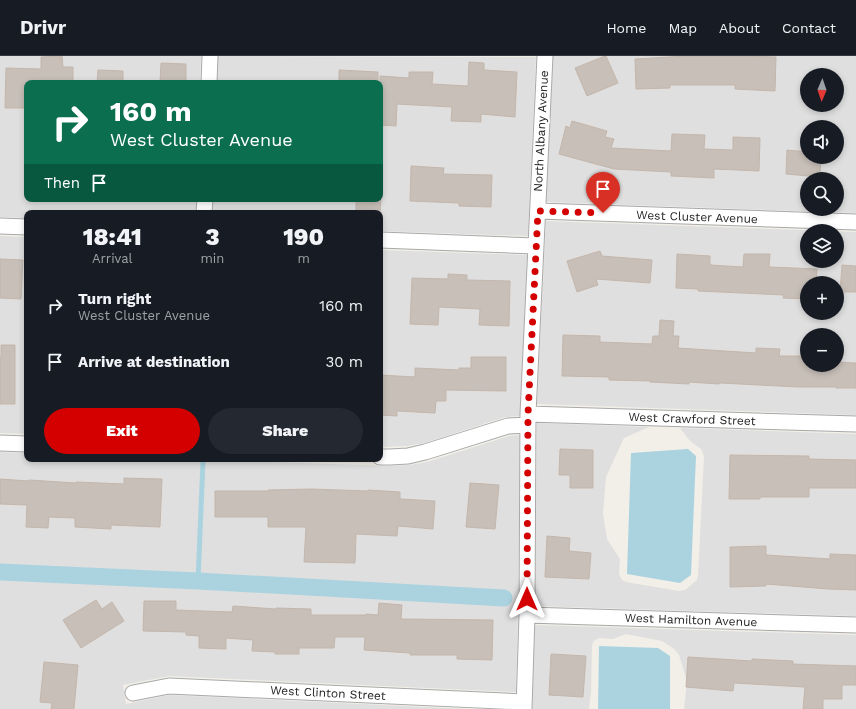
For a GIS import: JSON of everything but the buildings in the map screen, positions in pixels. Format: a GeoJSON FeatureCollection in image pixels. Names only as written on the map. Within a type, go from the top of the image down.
{"type":"FeatureCollection","features":[{"type":"Feature","properties":{"kind":"street"},"geometry":{"type":"LineString","coordinates":[[209,80],[210,56]]}},
{"type":"Feature","properties":{"kind":"street","name":"North Albany Avenue"},"geometry":{"type":"LineString","coordinates":[[524,705],[527,614],[528,419],[545,56]]}},
{"type":"Feature","properties":{"kind":"street","name":"West Cluster Avenue"},"geometry":{"type":"LineString","coordinates":[[538,211],[856,222]]}},
{"type":"Feature","properties":{"kind":"street"},"geometry":{"type":"LineString","coordinates":[[0,226],[24,227]]}},
{"type":"Feature","properties":{"kind":"street"},"geometry":{"type":"LineString","coordinates":[[383,240],[536,246]]}},
{"type":"Feature","properties":{"kind":"street","name":"West Crawford Street"},"geometry":{"type":"LineString","coordinates":[[383,457],[408,456],[425,452],[528,419],[856,424]]}},
{"type":"Feature","properties":{"kind":"street"},"geometry":{"type":"LineString","coordinates":[[0,443],[24,444]]}},
{"type":"Feature","properties":{"kind":"street","name":"West Hamilton Avenue"},"geometry":{"type":"LineString","coordinates":[[527,614],[856,625]]}},
{"type":"Feature","properties":{"kind":"street","name":"West Clinton Street"},"geometry":{"type":"LineString","coordinates":[[133,693],[169,686],[524,705]]}},
{"type":"Feature","properties":{"kind":"shaded area"},"geometry":{"type":"Polygon","coordinates":[[[0,56],[201,56],[200,80],[24,80],[24,202],[196,202],[196,210],[24,210],[24,218],[0,217],[0,56]]]}},
{"type":"Feature","properties":{"kind":"shaded area"},"geometry":{"type":"Polygon","coordinates":[[[218,56],[536,57],[528,236],[383,231],[383,210],[213,210],[213,202],[383,202],[383,80],[217,80],[218,56]]]}},
{"type":"Feature","properties":{"kind":"shaded area"},"geometry":{"type":"Polygon","coordinates":[[[553,56],[856,56],[856,213],[844,213],[844,172],[800,172],[800,211],[546,202],[553,56]]]}},
{"type":"Feature","properties":{"kind":"shaded area"},"geometry":{"type":"Polygon","coordinates":[[[546,221],[800,230],[800,268],[844,268],[844,231],[856,232],[856,415],[537,404],[546,221]]]}},
{"type":"Feature","properties":{"kind":"shaded area"},"geometry":{"type":"Polygon","coordinates":[[[0,236],[24,237],[24,434],[0,433],[0,236]]]}},
{"type":"Feature","properties":{"kind":"shaded area"},"geometry":{"type":"Polygon","coordinates":[[[383,250],[527,255],[520,416],[505,417],[424,443],[407,446],[383,447],[383,250]]]}},
{"type":"Feature","properties":{"kind":"shaded area"},"geometry":{"type":"Polygon","coordinates":[[[537,423],[649,427],[624,438],[606,477],[603,513],[607,539],[620,559],[619,574],[622,580],[626,582],[679,591],[685,590],[697,580],[698,575],[704,456],[701,449],[690,441],[680,428],[856,434],[856,616],[535,606],[537,423]]]}},
{"type":"Feature","properties":{"kind":"shaded area"},"geometry":{"type":"Polygon","coordinates":[[[520,435],[516,692],[169,676],[123,685],[126,704],[169,695],[469,709],[0,709],[0,452],[24,453],[24,462],[273,462],[389,466],[427,462],[509,436],[520,435]]]}},
{"type":"Feature","properties":{"kind":"shaded area"},"geometry":{"type":"Polygon","coordinates":[[[535,625],[856,635],[856,709],[684,709],[687,681],[679,655],[674,649],[662,641],[626,634],[613,639],[599,638],[593,642],[589,709],[532,709],[535,625]]]}},
{"type":"Feature","properties":{"kind":"water"},"geometry":{"type":"Polygon","coordinates":[[[688,449],[696,456],[691,575],[680,583],[627,574],[631,453],[688,449]]]}},
{"type":"Feature","properties":{"kind":"water"},"geometry":{"type":"Polygon","coordinates":[[[599,646],[658,648],[670,656],[670,709],[598,709],[599,646]]]}},
{"type":"Feature","properties":{"kind":"waterway"},"geometry":{"type":"LineString","coordinates":[[198,581],[203,462]]}},
{"type":"Feature","properties":{"kind":"waterway"},"geometry":{"type":"LineString","coordinates":[[0,572],[198,581],[504,598]]}},
{"type":"Feature","properties":{"kind":"route"},"geometry":{"type":"LineString","coordinates":[[527,599],[528,414],[538,211],[603,213]]}}]}
